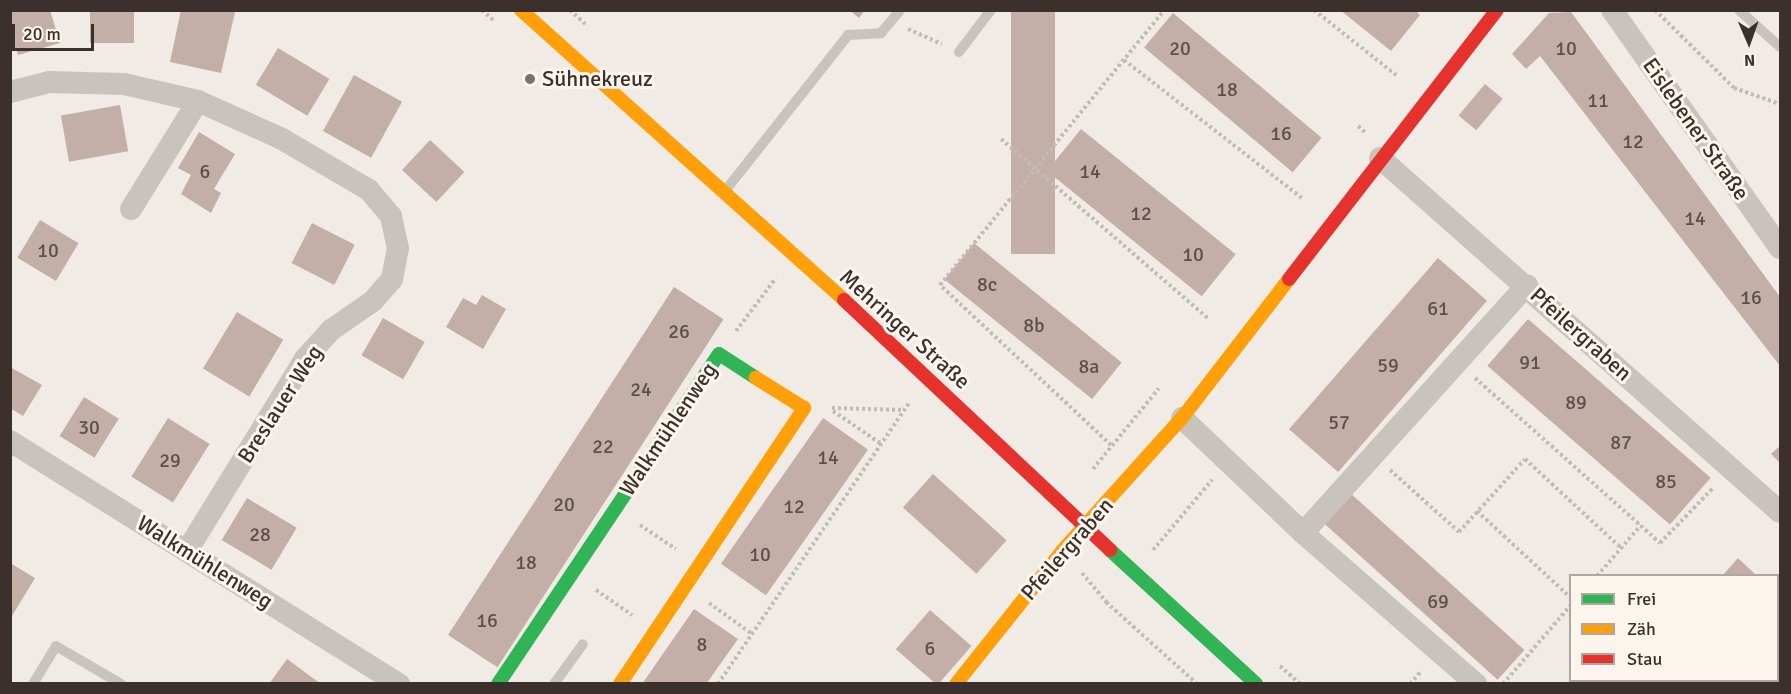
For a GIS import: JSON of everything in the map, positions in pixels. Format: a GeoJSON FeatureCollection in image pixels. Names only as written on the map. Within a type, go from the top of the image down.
{"type":"FeatureCollection","features":[{"type":"Feature","properties":{"kind":"street","name":"Mehringer Straße"},"geometry":{"type":"LineString","coordinates":[[521,10],[793,257],[931,378],[1085,527],[1256,684]]}},
{"type":"Feature","properties":{"kind":"street","name":"Pfeilergraben"},"geometry":{"type":"LineString","coordinates":[[956,684],[1064,550],[1182,418],[1380,158],[1497,10]]}},
{"type":"Feature","properties":{"kind":"street","name":"Eislebener Straße"},"geometry":{"type":"LineString","coordinates":[[1612,10],[1780,248]]}},
{"type":"Feature","properties":{"kind":"street","name":"Breslauer Weg"},"geometry":{"type":"LineString","coordinates":[[10,92],[49,82],[124,84],[198,101],[282,139],[369,190],[391,216],[398,248],[392,279],[373,301],[331,330],[305,359],[187,551]]}},
{"type":"Feature","properties":{"kind":"street"},"geometry":{"type":"LineString","coordinates":[[132,210],[198,101]]}},
{"type":"Feature","properties":{"kind":"street","name":"Pfeilergraben"},"geometry":{"type":"LineString","coordinates":[[1380,158],[1527,285],[1780,512]]}},
{"type":"Feature","properties":{"kind":"street"},"geometry":{"type":"LineString","coordinates":[[1304,533],[1527,285]]}},
{"type":"Feature","properties":{"kind":"street","name":"Walkmühlenweg"},"geometry":{"type":"LineString","coordinates":[[498,684],[719,354],[804,408],[620,684]]}},
{"type":"Feature","properties":{"kind":"street"},"geometry":{"type":"LineString","coordinates":[[1182,418],[1304,533],[1476,684]]}},
{"type":"Feature","properties":{"kind":"street","name":"Walkmühlenweg"},"geometry":{"type":"LineString","coordinates":[[10,441],[399,684]]}},
{"type":"Feature","properties":{"kind":"lane"},"geometry":{"type":"LineString","coordinates":[[723,194],[848,35],[881,33],[900,10]]}},
{"type":"Feature","properties":{"kind":"lane"},"geometry":{"type":"LineString","coordinates":[[959,52],[991,10]]}},
{"type":"Feature","properties":{"kind":"lane"},"geometry":{"type":"LineString","coordinates":[[1739,10],[1780,47]]}},
{"type":"Feature","properties":{"kind":"lane"},"geometry":{"type":"LineString","coordinates":[[554,684],[583,644]]}},
{"type":"Feature","properties":{"kind":"lane"},"geometry":{"type":"LineString","coordinates":[[33,684],[56,646],[121,684]]}},
{"type":"Feature","properties":{"kind":"path"},"geometry":{"type":"LineString","coordinates":[[482,10],[500,26]]}},
{"type":"Feature","properties":{"kind":"path"},"geometry":{"type":"LineString","coordinates":[[1111,445],[940,285],[1164,10]]}},
{"type":"Feature","properties":{"kind":"path"},"geometry":{"type":"LineString","coordinates":[[1314,10],[1396,75]]}},
{"type":"Feature","properties":{"kind":"path"},"geometry":{"type":"LineString","coordinates":[[1655,10],[1734,88],[1780,104]]}},
{"type":"Feature","properties":{"kind":"path"},"geometry":{"type":"LineString","coordinates":[[891,21],[959,52]]}},
{"type":"Feature","properties":{"kind":"path"},"geometry":{"type":"LineString","coordinates":[[1124,60],[1302,198]]}},
{"type":"Feature","properties":{"kind":"path"},"geometry":{"type":"LineString","coordinates":[[1001,139],[1210,320]]}},
{"type":"Feature","properties":{"kind":"path"},"geometry":{"type":"LineString","coordinates":[[719,354],[793,257]]}},
{"type":"Feature","properties":{"kind":"path"},"geometry":{"type":"LineString","coordinates":[[768,270],[785,286]]}},
{"type":"Feature","properties":{"kind":"path"},"geometry":{"type":"LineString","coordinates":[[1457,363],[1660,543],[1731,469]]}},
{"type":"Feature","properties":{"kind":"path"},"geometry":{"type":"LineString","coordinates":[[1088,477],[1111,445],[1159,388]]}},
{"type":"Feature","properties":{"kind":"path"},"geometry":{"type":"LineString","coordinates":[[902,395],[919,410]]}},
{"type":"Feature","properties":{"kind":"path"},"geometry":{"type":"LineString","coordinates":[[718,684],[910,402]]}},
{"type":"Feature","properties":{"kind":"path"},"geometry":{"type":"LineString","coordinates":[[880,443],[828,408],[904,410]]}},
{"type":"Feature","properties":{"kind":"path"},"geometry":{"type":"LineString","coordinates":[[1374,455],[1459,532],[1525,459],[1622,548]]}},
{"type":"Feature","properties":{"kind":"path"},"geometry":{"type":"LineString","coordinates":[[1133,572],[1228,461]]}},
{"type":"Feature","properties":{"kind":"path"},"geometry":{"type":"LineString","coordinates":[[615,508],[699,565]]}},
{"type":"Feature","properties":{"kind":"path"},"geometry":{"type":"LineString","coordinates":[[1477,511],[1569,596]]}},
{"type":"Feature","properties":{"kind":"path"},"geometry":{"type":"LineString","coordinates":[[1599,574],[1641,525]]}},
{"type":"Feature","properties":{"kind":"path"},"geometry":{"type":"LineString","coordinates":[[1064,550],[1106,602],[1197,684]]}},
{"type":"Feature","properties":{"kind":"path"},"geometry":{"type":"LineString","coordinates":[[572,573],[655,630]]}},
{"type":"Feature","properties":{"kind":"path"},"geometry":{"type":"LineString","coordinates":[[685,586],[752,634]]}},
{"type":"Feature","properties":{"kind":"path"},"geometry":{"type":"LineString","coordinates":[[1503,684],[1569,607]]}},
{"type":"Feature","properties":{"kind":"building"},"geometry":{"type":"Polygon","coordinates":[[[10,10],[50,10],[60,43],[18,55],[10,32],[10,10]]]}},
{"type":"Feature","properties":{"kind":"building"},"geometry":{"type":"Polygon","coordinates":[[[90,10],[134,10],[134,43],[90,43],[90,10]]]}},
{"type":"Feature","properties":{"kind":"building"},"geometry":{"type":"Polygon","coordinates":[[[181,10],[235,12],[221,73],[170,62],[181,10]]]}},
{"type":"Feature","properties":{"kind":"building"},"geometry":{"type":"Polygon","coordinates":[[[849,10],[865,10],[859,18],[849,10]]]}},
{"type":"Feature","properties":{"kind":"building"},"geometry":{"type":"Polygon","coordinates":[[[1011,10],[1055,10],[1055,254],[1011,254],[1011,10]]]}},
{"type":"Feature","properties":{"kind":"building"},"geometry":{"type":"Polygon","coordinates":[[[1340,10],[1415,10],[1420,15],[1391,51],[1340,10]]]}},
{"type":"Feature","properties":{"kind":"building"},"geometry":{"type":"Polygon","coordinates":[[[1571,12],[1780,297],[1780,366],[1540,56],[1526,69],[1512,54],[1549,13],[1571,12]]]}},
{"type":"Feature","properties":{"kind":"building"},"geometry":{"type":"Polygon","coordinates":[[[1173,13],[1322,138],[1293,172],[1144,47],[1173,13]]]}},
{"type":"Feature","properties":{"kind":"building"},"geometry":{"type":"Polygon","coordinates":[[[278,48],[329,79],[307,116],[256,85],[278,48]]]}},
{"type":"Feature","properties":{"kind":"building"},"geometry":{"type":"Polygon","coordinates":[[[354,75],[402,102],[371,158],[323,131],[354,75]]]}},
{"type":"Feature","properties":{"kind":"building"},"geometry":{"type":"Polygon","coordinates":[[[1485,84],[1503,99],[1476,130],[1459,115],[1485,84]]]}},
{"type":"Feature","properties":{"kind":"building"},"geometry":{"type":"Polygon","coordinates":[[[120,105],[128,151],[69,162],[61,115],[120,105]]]}},
{"type":"Feature","properties":{"kind":"building"},"geometry":{"type":"Polygon","coordinates":[[[1081,129],[1236,254],[1202,296],[1047,171],[1081,129]]]}},
{"type":"Feature","properties":{"kind":"building"},"geometry":{"type":"Polygon","coordinates":[[[199,132],[235,154],[214,189],[221,193],[211,213],[181,194],[191,175],[178,168],[199,132]]]}},
{"type":"Feature","properties":{"kind":"building"},"geometry":{"type":"Polygon","coordinates":[[[430,140],[464,172],[436,202],[402,170],[430,140]]]}},
{"type":"Feature","properties":{"kind":"building"},"geometry":{"type":"Polygon","coordinates":[[[40,220],[79,243],[56,281],[17,258],[40,220]]]}},
{"type":"Feature","properties":{"kind":"building"},"geometry":{"type":"Polygon","coordinates":[[[312,223],[355,245],[334,285],[292,263],[312,223]]]}},
{"type":"Feature","properties":{"kind":"building"},"geometry":{"type":"Polygon","coordinates":[[[974,243],[1122,363],[1092,399],[944,280],[974,243]]]}},
{"type":"Feature","properties":{"kind":"building"},"geometry":{"type":"Polygon","coordinates":[[[1438,258],[1487,301],[1338,472],[1289,429],[1438,258]]]}},
{"type":"Feature","properties":{"kind":"building"},"geometry":{"type":"Polygon","coordinates":[[[674,287],[723,319],[497,667],[448,635],[674,287]]]}},
{"type":"Feature","properties":{"kind":"building"},"geometry":{"type":"Polygon","coordinates":[[[482,295],[506,309],[483,349],[446,327],[463,298],[476,305],[482,295]]]}},
{"type":"Feature","properties":{"kind":"building"},"geometry":{"type":"Polygon","coordinates":[[[237,312],[283,340],[249,396],[203,369],[237,312]]]}},
{"type":"Feature","properties":{"kind":"building"},"geometry":{"type":"Polygon","coordinates":[[[383,318],[425,342],[403,379],[362,355],[383,318]]]}},
{"type":"Feature","properties":{"kind":"building"},"geometry":{"type":"Polygon","coordinates":[[[1528,319],[1711,478],[1670,525],[1487,366],[1528,319]]]}},
{"type":"Feature","properties":{"kind":"building"},"geometry":{"type":"Polygon","coordinates":[[[10,367],[42,385],[23,416],[10,408],[10,367]]]}},
{"type":"Feature","properties":{"kind":"building"},"geometry":{"type":"Polygon","coordinates":[[[84,397],[119,419],[94,458],[60,436],[84,397]]]}},
{"type":"Feature","properties":{"kind":"building"},"geometry":{"type":"Polygon","coordinates":[[[168,418],[210,444],[173,502],[131,477],[168,418]]]}},
{"type":"Feature","properties":{"kind":"building"},"geometry":{"type":"Polygon","coordinates":[[[823,418],[868,450],[766,595],[721,564],[823,418]]]}},
{"type":"Feature","properties":{"kind":"building"},"geometry":{"type":"Polygon","coordinates":[[[1780,446],[1780,463],[1771,454],[1780,446]]]}},
{"type":"Feature","properties":{"kind":"building"},"geometry":{"type":"Polygon","coordinates":[[[933,474],[1007,540],[976,574],[903,507],[933,474]]]}},
{"type":"Feature","properties":{"kind":"building"},"geometry":{"type":"Polygon","coordinates":[[[1349,492],[1524,650],[1498,680],[1322,522],[1349,492]]]}},
{"type":"Feature","properties":{"kind":"building"},"geometry":{"type":"Polygon","coordinates":[[[247,498],[297,528],[271,570],[222,540],[247,498]]]}},
{"type":"Feature","properties":{"kind":"building"},"geometry":{"type":"Polygon","coordinates":[[[1738,558],[1755,574],[1724,574],[1738,558]]]}},
{"type":"Feature","properties":{"kind":"building"},"geometry":{"type":"Polygon","coordinates":[[[10,563],[35,578],[12,616],[10,615],[10,563]]]}},
{"type":"Feature","properties":{"kind":"building"},"geometry":{"type":"Polygon","coordinates":[[[694,609],[738,639],[707,684],[642,684],[694,609]]]}},
{"type":"Feature","properties":{"kind":"building"},"geometry":{"type":"Polygon","coordinates":[[[930,610],[972,646],[939,684],[896,649],[930,610]]]}},
{"type":"Feature","properties":{"kind":"building"},"geometry":{"type":"Polygon","coordinates":[[[287,659],[321,684],[269,684],[287,659]]]}},
{"type":"Feature","properties":{"kind":"building"},"geometry":{"type":"Polygon","coordinates":[[[1624,682],[1674,682],[1622,684],[1624,682]]]}},
{"type":"Feature","properties":{"kind":"traffic: fast"},"geometry":{"type":"LineString","coordinates":[[498,684],[719,354],[756,378]]}},
{"type":"Feature","properties":{"kind":"traffic: fast"},"geometry":{"type":"LineString","coordinates":[[1110,550],[1256,684]]}},
{"type":"Feature","properties":{"kind":"traffic: slow"},"geometry":{"type":"LineString","coordinates":[[521,10],[844,300]]}},
{"type":"Feature","properties":{"kind":"traffic: slow"},"geometry":{"type":"LineString","coordinates":[[956,684],[1063,550],[1182,418],[1289,279]]}},
{"type":"Feature","properties":{"kind":"traffic: slow"},"geometry":{"type":"LineString","coordinates":[[620,684],[804,408],[756,378]]}},
{"type":"Feature","properties":{"kind":"traffic: jam"},"geometry":{"type":"LineString","coordinates":[[1289,279],[1497,10]]}},
{"type":"Feature","properties":{"kind":"traffic: jam"},"geometry":{"type":"LineString","coordinates":[[844,300],[1110,550]]}},
{"type":"Feature","properties":{"kind":"place","name":"Sühnekreuz"},"geometry":{"type":"Point","coordinates":[530,79]}}]}
